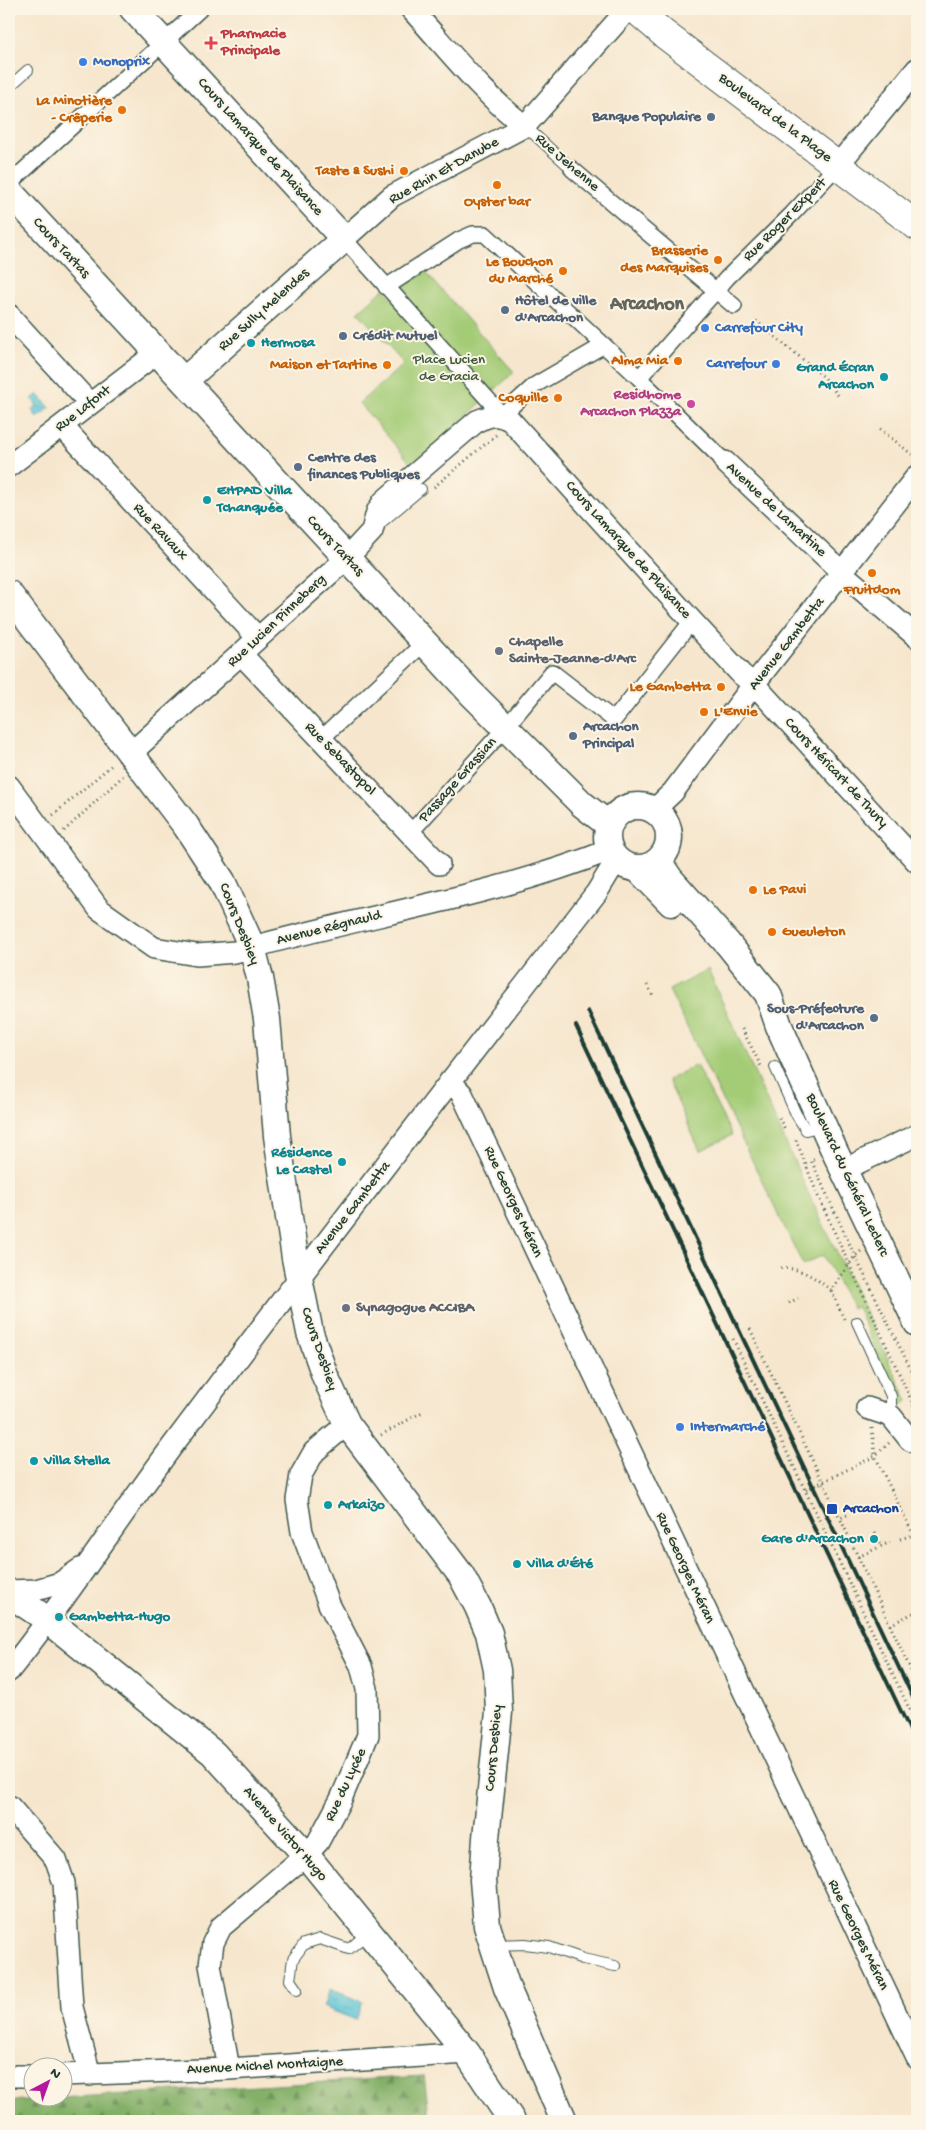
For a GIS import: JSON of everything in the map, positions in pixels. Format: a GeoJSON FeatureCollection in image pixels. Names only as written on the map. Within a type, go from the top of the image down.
{"type":"FeatureCollection","features":[{"type":"Feature","properties":{"kind":"main road","name":"Boulevard de la Plage"},"geometry":{"type":"LineString","coordinates":[[635,9],[664,34],[917,226]]}},
{"type":"Feature","properties":{"kind":"street","name":"Cours Lamarque de Plaisance"},"geometry":{"type":"LineString","coordinates":[[133,9],[386,287]]}},
{"type":"Feature","properties":{"kind":"street"},"geometry":{"type":"LineString","coordinates":[[9,184],[200,9]]}},
{"type":"Feature","properties":{"kind":"street","name":"Rue Jehenne"},"geometry":{"type":"LineString","coordinates":[[411,9],[482,86],[512,116],[525,126]]}},
{"type":"Feature","properties":{"kind":"street"},"geometry":{"type":"LineString","coordinates":[[525,126],[628,9]]}},
{"type":"Feature","properties":{"kind":"street","name":"Rue Roger Expert"},"geometry":{"type":"LineString","coordinates":[[639,378],[727,278],[838,166],[917,69]]}},
{"type":"Feature","properties":{"kind":"street","name":"Rue Rhin Et Danube"},"geometry":{"type":"LineString","coordinates":[[344,239],[392,196],[525,126]]}},
{"type":"Feature","properties":{"kind":"street","name":"Rue Jehenne"},"geometry":{"type":"LineString","coordinates":[[572,169],[734,306]]}},
{"type":"Feature","properties":{"kind":"street","name":"Cours Tartas"},"geometry":{"type":"LineString","coordinates":[[9,191],[424,643],[588,810],[626,853]]}},
{"type":"Feature","properties":{"kind":"street","name":"Avenue de Lamartine"},"geometry":{"type":"LineString","coordinates":[[386,287],[459,240],[473,234],[485,234],[639,378],[725,462],[843,572],[917,637]]}},
{"type":"Feature","properties":{"kind":"street","name":"Rue Sully Melendes"},"geometry":{"type":"LineString","coordinates":[[184,380],[344,239]]}},
{"type":"Feature","properties":{"kind":"street"},"geometry":{"type":"LineString","coordinates":[[386,287],[502,415]]}},
{"type":"Feature","properties":{"kind":"street"},"geometry":{"type":"LineString","coordinates":[[9,315],[90,404]]}},
{"type":"Feature","properties":{"kind":"street","name":"Rue Lucien Pinneberg"},"geometry":{"type":"LineString","coordinates":[[124,763],[347,558],[372,531],[377,512],[384,501],[477,421],[492,415],[502,415],[535,385],[604,345]]}},
{"type":"Feature","properties":{"kind":"street","name":"Rue Lafont"},"geometry":{"type":"LineString","coordinates":[[9,466],[158,352]]}},
{"type":"Feature","properties":{"kind":"street","name":"Cours Lamarque de Plaisance"},"geometry":{"type":"LineString","coordinates":[[502,415],[512,421],[742,675],[754,684]]}},
{"type":"Feature","properties":{"kind":"street","name":"Rue Ravaux"},"geometry":{"type":"LineString","coordinates":[[62,426],[258,638]]}},
{"type":"Feature","properties":{"kind":"street","name":"Avenue Gambetta"},"geometry":{"type":"LineString","coordinates":[[654,810],[673,792],[754,684],[917,476]]}},
{"type":"Feature","properties":{"kind":"street","name":"Cours Desbiey"},"geometry":{"type":"LineString","coordinates":[[9,594],[124,763],[186,826],[222,881],[252,947],[260,978],[267,1019],[277,1136],[310,1333],[347,1424],[461,1575],[478,1607],[489,1634],[497,1670],[499,1712],[483,1880],[487,1926],[507,1988],[564,2121]]}},
{"type":"Feature","properties":{"kind":"street","name":"Passage Grassian"},"geometry":{"type":"LineString","coordinates":[[410,833],[506,727],[552,672],[614,720],[692,620]]}},
{"type":"Feature","properties":{"kind":"street"},"geometry":{"type":"LineString","coordinates":[[321,739],[424,643]]}},
{"type":"Feature","properties":{"kind":"street","name":"Rue Sebastopol"},"geometry":{"type":"LineString","coordinates":[[241,654],[439,864]]}},
{"type":"Feature","properties":{"kind":"street","name":"Cours Héricart de Thury"},"geometry":{"type":"LineString","coordinates":[[754,684],[917,862]]}},
{"type":"Feature","properties":{"kind":"street"},"geometry":{"type":"LineString","coordinates":[[9,786],[41,820]]}},
{"type":"Feature","properties":{"kind":"street"},"geometry":{"type":"LineString","coordinates":[[644,806],[654,810],[667,825],[669,834],[665,853],[626,853],[615,816],[628,808],[644,806]]}},
{"type":"Feature","properties":{"kind":"street","name":"Avenue Régnauld"},"geometry":{"type":"LineString","coordinates":[[41,820],[57,841],[99,909],[154,948],[196,955],[234,952],[467,894],[581,862],[626,853]]}},
{"type":"Feature","properties":{"kind":"street","name":"Avenue Gambetta"},"geometry":{"type":"LineString","coordinates":[[9,1671],[299,1276],[626,853]]}},
{"type":"Feature","properties":{"kind":"street","name":"Boulevard du Général Leclerc"},"geometry":{"type":"LineString","coordinates":[[626,853],[670,879],[728,944],[768,994],[779,1026],[823,1126],[917,1323]]}},
{"type":"Feature","properties":{"kind":"street","name":"Rue Georges Méran"},"geometry":{"type":"LineString","coordinates":[[450,1081],[462,1094],[917,2058]]}},
{"type":"Feature","properties":{"kind":"street"},"geometry":{"type":"LineString","coordinates":[[844,1170],[917,1135]]}},
{"type":"Feature","properties":{"kind":"street"},"geometry":{"type":"LineString","coordinates":[[877,1416],[917,1443]]}},
{"type":"Feature","properties":{"kind":"street","name":"Rue du Lycée"},"geometry":{"type":"LineString","coordinates":[[229,2069],[210,1965],[213,1943],[221,1927],[306,1855],[318,1842],[341,1799],[368,1735],[367,1689],[361,1666],[329,1604],[302,1532],[297,1500],[302,1475],[314,1452],[347,1424]]}},
{"type":"Feature","properties":{"kind":"street","name":"Avenue Gambetta"},"geometry":{"type":"LineString","coordinates":[[9,1593],[36,1590],[60,1583],[92,1560]]}},
{"type":"Feature","properties":{"kind":"street"},"geometry":{"type":"LineString","coordinates":[[36,1590],[48,1620]]}},
{"type":"Feature","properties":{"kind":"street","name":"Avenue Victor Hugo"},"geometry":{"type":"LineString","coordinates":[[9,1593],[48,1620],[213,1753],[306,1855],[467,2053],[512,2121]]}},
{"type":"Feature","properties":{"kind":"street"},"geometry":{"type":"LineString","coordinates":[[9,1806],[56,1860],[64,1883],[72,2007],[90,2075]]}},
{"type":"Feature","properties":{"kind":"street","name":"Avenue Michel Montaigne"},"geometry":{"type":"LineString","coordinates":[[72,2075],[229,2069],[467,2053]]}},
{"type":"Feature","properties":{"kind":"street"},"geometry":{"type":"LineString","coordinates":[[9,2076],[22,2076]]}},
{"type":"Feature","properties":{"kind":"lane"},"geometry":{"type":"LineString","coordinates":[[9,87],[28,70]]}},
{"type":"Feature","properties":{"kind":"lane","name":"Rue Jehenne"},"geometry":{"type":"LineString","coordinates":[[525,126],[572,169]]}},
{"type":"Feature","properties":{"kind":"lane"},"geometry":{"type":"LineString","coordinates":[[372,531],[421,488]]}},
{"type":"Feature","properties":{"kind":"lane"},"geometry":{"type":"LineString","coordinates":[[774,1067],[796,1114],[806,1130],[823,1126]]}},
{"type":"Feature","properties":{"kind":"lane"},"geometry":{"type":"LineString","coordinates":[[857,1322],[891,1396],[877,1416]]}},
{"type":"Feature","properties":{"kind":"lane"},"geometry":{"type":"LineString","coordinates":[[297,1990],[290,1980],[293,1959],[304,1944],[320,1939],[349,1949],[368,1933]]}},
{"type":"Feature","properties":{"kind":"lane"},"geometry":{"type":"LineString","coordinates":[[493,1946],[525,1944],[549,1947],[583,1959],[615,1966]]}},
{"type":"Feature","properties":{"kind":"path"},"geometry":{"type":"LineString","coordinates":[[756,321],[824,377],[840,398]]}},
{"type":"Feature","properties":{"kind":"path"},"geometry":{"type":"LineString","coordinates":[[880,429],[912,454]]}},
{"type":"Feature","properties":{"kind":"path"},"geometry":{"type":"LineString","coordinates":[[41,820],[124,763]]}},
{"type":"Feature","properties":{"kind":"path"},"geometry":{"type":"LineString","coordinates":[[57,841],[124,763]]}},
{"type":"Feature","properties":{"kind":"path"},"geometry":{"type":"LineString","coordinates":[[648,985],[654,997]]}},
{"type":"Feature","properties":{"kind":"path"},"geometry":{"type":"LineString","coordinates":[[742,1028],[763,1071]]}},
{"type":"Feature","properties":{"kind":"path"},"geometry":{"type":"LineString","coordinates":[[779,1118],[786,1132]]}},
{"type":"Feature","properties":{"kind":"path"},"geometry":{"type":"LineString","coordinates":[[795,1138],[818,1196],[913,1404],[917,1421]]}},
{"type":"Feature","properties":{"kind":"path"},"geometry":{"type":"LineString","coordinates":[[817,1158],[811,1160],[855,1256],[917,1382]]}},
{"type":"Feature","properties":{"kind":"path"},"geometry":{"type":"LineString","coordinates":[[781,1268],[794,1268],[810,1274],[831,1290]]}},
{"type":"Feature","properties":{"kind":"path"},"geometry":{"type":"LineString","coordinates":[[789,1303],[798,1298]]}},
{"type":"Feature","properties":{"kind":"path"},"geometry":{"type":"LineString","coordinates":[[750,1329],[917,1683]]}},
{"type":"Feature","properties":{"kind":"path"},"geometry":{"type":"LineString","coordinates":[[733,1339],[917,1725]]}},
{"type":"Feature","properties":{"kind":"path"},"geometry":{"type":"LineString","coordinates":[[363,1445],[424,1411]]}},
{"type":"Feature","properties":{"kind":"path"},"geometry":{"type":"LineString","coordinates":[[877,1416],[875,1456],[916,1534],[917,1542]]}},
{"type":"Feature","properties":{"kind":"path"},"geometry":{"type":"LineString","coordinates":[[806,1490],[875,1456],[894,1439]]}},
{"type":"Feature","properties":{"kind":"path"},"geometry":{"type":"LineString","coordinates":[[840,1518],[847,1515]]}},
{"type":"Feature","properties":{"kind":"path"},"geometry":{"type":"LineString","coordinates":[[874,1533],[881,1546]]}},
{"type":"Feature","properties":{"kind":"path"},"geometry":{"type":"LineString","coordinates":[[900,1539],[916,1534]]}},
{"type":"Feature","properties":{"kind":"path"},"geometry":{"type":"LineString","coordinates":[[858,1557],[890,1542]]}},
{"type":"Feature","properties":{"kind":"path"},"geometry":{"type":"LineString","coordinates":[[890,1625],[917,1612]]}},
{"type":"Feature","properties":{"kind":"green space","name":"Place Lucien de Gracia"},"geometry":{"type":"Polygon","coordinates":[[[423,269],[514,372],[413,466],[359,403],[404,364],[358,312],[384,289],[392,298],[423,269]]]}},
{"type":"Feature","properties":{"kind":"green space"},"geometry":{"type":"Polygon","coordinates":[[[708,970],[811,1199],[908,1401],[900,1406],[857,1307],[851,1308],[823,1255],[803,1265],[669,990],[708,970]]]}},
{"type":"Feature","properties":{"kind":"green space"},"geometry":{"type":"Polygon","coordinates":[[[696,1065],[732,1135],[700,1151],[668,1080],[696,1065]]]}},
{"type":"Feature","properties":{"kind":"green space"},"geometry":{"type":"Polygon","coordinates":[[[424,2076],[430,2121],[9,2121],[9,2101],[22,2100],[22,2108],[72,2108],[72,2097],[424,2076]]]}},
{"type":"Feature","properties":{"kind":"water"},"geometry":{"type":"Polygon","coordinates":[[[38,394],[50,408],[37,418],[32,410],[37,406],[32,399],[38,394]]]}},
{"type":"Feature","properties":{"kind":"water"},"geometry":{"type":"Polygon","coordinates":[[[330,1989],[363,2002],[356,2020],[323,2007],[330,1989]]]}},
{"type":"Feature","properties":{"kind":"railway"},"geometry":{"type":"LineString","coordinates":[[588,1011],[917,1706]]}},
{"type":"Feature","properties":{"kind":"railway"},"geometry":{"type":"LineString","coordinates":[[576,1026],[917,1745]]}},
{"type":"Feature","properties":{"kind":"place","name":"Pharmacie Principale"},"geometry":{"type":"Point","coordinates":[211,43]}},
{"type":"Feature","properties":{"kind":"place","name":"Monoprix"},"geometry":{"type":"Point","coordinates":[83,62]}},
{"type":"Feature","properties":{"kind":"place","name":"La Minotière - Crêperie"},"geometry":{"type":"Point","coordinates":[122,110]}},
{"type":"Feature","properties":{"kind":"place","name":"Banque Populaire"},"geometry":{"type":"Point","coordinates":[711,117]}},
{"type":"Feature","properties":{"kind":"place","name":"Taste & Sushi"},"geometry":{"type":"Point","coordinates":[404,171]}},
{"type":"Feature","properties":{"kind":"place","name":"Oyster bar"},"geometry":{"type":"Point","coordinates":[497,185]}},
{"type":"Feature","properties":{"kind":"place","name":"Brasserie des Marquises"},"geometry":{"type":"Point","coordinates":[718,260]}},
{"type":"Feature","properties":{"kind":"place","name":"Le Bouchon du Marché"},"geometry":{"type":"Point","coordinates":[563,271]}},
{"type":"Feature","properties":{"kind":"place","name":"Hôtel de ville d'Arcachon"},"geometry":{"type":"Point","coordinates":[505,310]}},
{"type":"Feature","properties":{"kind":"place","name":"Carrefour City"},"geometry":{"type":"Point","coordinates":[705,328]}},
{"type":"Feature","properties":{"kind":"place","name":"Crédit Mutuel"},"geometry":{"type":"Point","coordinates":[343,336]}},
{"type":"Feature","properties":{"kind":"place","name":"Hermosa"},"geometry":{"type":"Point","coordinates":[251,343]}},
{"type":"Feature","properties":{"kind":"place","name":"Alma Mia"},"geometry":{"type":"Point","coordinates":[678,361]}},
{"type":"Feature","properties":{"kind":"place","name":"Carrefour"},"geometry":{"type":"Point","coordinates":[776,364]}},
{"type":"Feature","properties":{"kind":"place","name":"Maison et Tartine"},"geometry":{"type":"Point","coordinates":[387,365]}},
{"type":"Feature","properties":{"kind":"place","name":"Grand Écran Arcachon"},"geometry":{"type":"Point","coordinates":[884,377]}},
{"type":"Feature","properties":{"kind":"place","name":"Coquille"},"geometry":{"type":"Point","coordinates":[558,398]}},
{"type":"Feature","properties":{"kind":"place","name":"Residhome Arcachon Plazza"},"geometry":{"type":"Point","coordinates":[691,404]}},
{"type":"Feature","properties":{"kind":"place","name":"Centre des finances Publiques"},"geometry":{"type":"Point","coordinates":[298,467]}},
{"type":"Feature","properties":{"kind":"place","name":"EHPAD Villa Tchanquée"},"geometry":{"type":"Point","coordinates":[207,500]}},
{"type":"Feature","properties":{"kind":"place","name":"Fruitdom"},"geometry":{"type":"Point","coordinates":[872,573]}},
{"type":"Feature","properties":{"kind":"place","name":"Chapelle Sainte-Jeanne-d'Arc"},"geometry":{"type":"Point","coordinates":[499,651]}},
{"type":"Feature","properties":{"kind":"place","name":"Le Gambetta"},"geometry":{"type":"Point","coordinates":[721,687]}},
{"type":"Feature","properties":{"kind":"place","name":"L'Envie"},"geometry":{"type":"Point","coordinates":[704,712]}},
{"type":"Feature","properties":{"kind":"place","name":"Arcachon Principal"},"geometry":{"type":"Point","coordinates":[573,736]}},
{"type":"Feature","properties":{"kind":"place","name":"Le Pavi"},"geometry":{"type":"Point","coordinates":[753,890]}},
{"type":"Feature","properties":{"kind":"place","name":"Gueuleton"},"geometry":{"type":"Point","coordinates":[772,932]}},
{"type":"Feature","properties":{"kind":"place","name":"Sous-Préfecture d'Arcachon"},"geometry":{"type":"Point","coordinates":[874,1018]}},
{"type":"Feature","properties":{"kind":"place","name":"Résidence Le Castel"},"geometry":{"type":"Point","coordinates":[342,1162]}},
{"type":"Feature","properties":{"kind":"place","name":"Synagogue ACCIBA"},"geometry":{"type":"Point","coordinates":[346,1308]}},
{"type":"Feature","properties":{"kind":"place","name":"Intermarché"},"geometry":{"type":"Point","coordinates":[680,1427]}},
{"type":"Feature","properties":{"kind":"place","name":"Villa Stella"},"geometry":{"type":"Point","coordinates":[34,1461]}},
{"type":"Feature","properties":{"kind":"place","name":"Arkaizo"},"geometry":{"type":"Point","coordinates":[328,1505]}},
{"type":"Feature","properties":{"kind":"place","name":"Arcachon"},"geometry":{"type":"Point","coordinates":[832,1509]}},
{"type":"Feature","properties":{"kind":"place","name":"Gare d'Arcachon"},"geometry":{"type":"Point","coordinates":[874,1539]}},
{"type":"Feature","properties":{"kind":"place","name":"Villa d'Été"},"geometry":{"type":"Point","coordinates":[517,1564]}},
{"type":"Feature","properties":{"kind":"place","name":"Gambetta-Hugo"},"geometry":{"type":"Point","coordinates":[59,1617]}},
{"type":"Feature","properties":{"kind":"district","name":"Arcachon"},"geometry":{"type":"Point","coordinates":[647,305]}}]}
